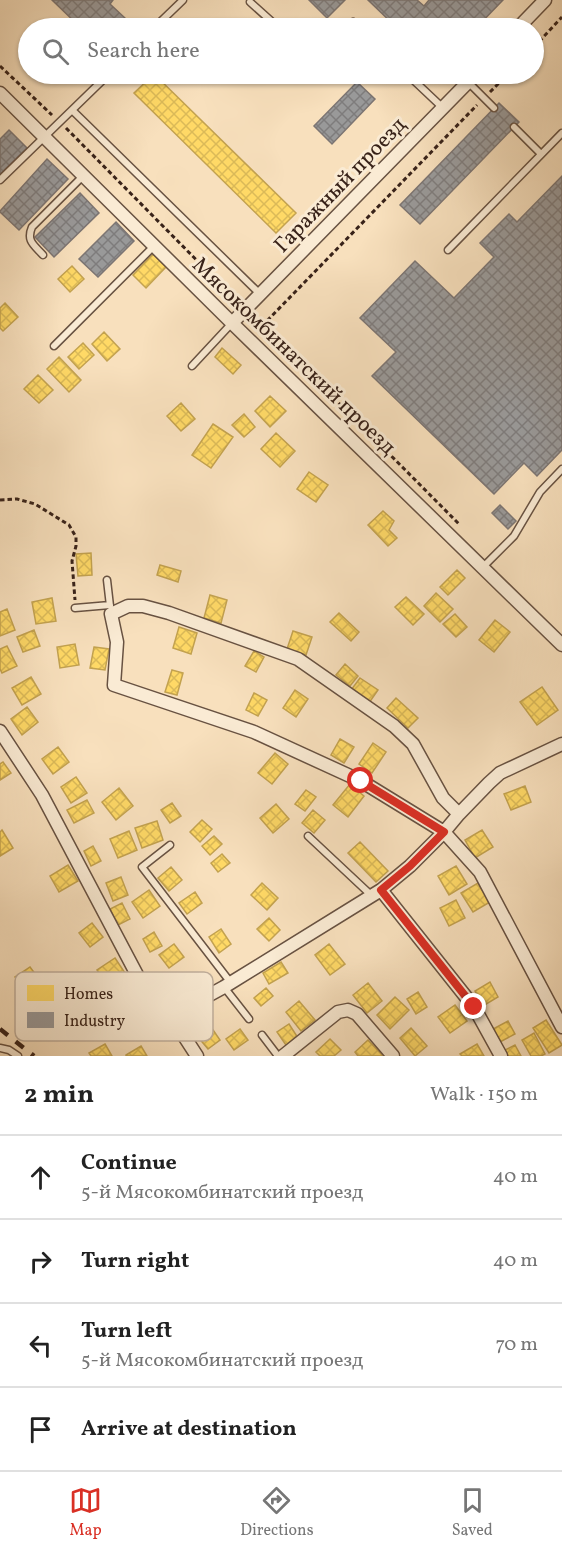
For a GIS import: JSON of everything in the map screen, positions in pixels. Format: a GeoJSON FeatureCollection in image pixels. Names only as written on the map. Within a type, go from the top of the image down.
{"type":"FeatureCollection","features":[{"type":"Feature","properties":{"kind":"street"},"geometry":{"type":"LineString","coordinates":[[528,18],[546,0]]}},
{"type":"Feature","properties":{"kind":"street","name":"Гаражный проезд"},"geometry":{"type":"LineString","coordinates":[[232,324],[465,84]]}},
{"type":"Feature","properties":{"kind":"street","name":"Мясокомбинатский проезд"},"geometry":{"type":"LineString","coordinates":[[0,93],[232,324],[562,645]]}},
{"type":"Feature","properties":{"kind":"street"},"geometry":{"type":"LineString","coordinates":[[459,814],[443,798],[413,744],[394,726],[298,659],[143,606],[110,609],[117,642],[114,685],[254,732],[361,781],[444,832],[480,872],[562,1027]]}},
{"type":"Feature","properties":{"kind":"street"},"geometry":{"type":"LineString","coordinates":[[0,731],[42,795],[135,972]]}},
{"type":"Feature","properties":{"kind":"street"},"geometry":{"type":"LineString","coordinates":[[213,993],[376,893],[410,866],[500,773],[562,744]]}},
{"type":"Feature","properties":{"kind":"street"},"geometry":{"type":"LineString","coordinates":[[376,893],[474,1007],[501,1056]]}},
{"type":"Feature","properties":{"kind":"street"},"geometry":{"type":"LineString","coordinates":[[283,1056],[338,1012],[348,1010],[357,1014],[393,1056]]}},
{"type":"Feature","properties":{"kind":"street"},"geometry":{"type":"LineString","coordinates":[[187,1041],[196,1056]]}},
{"type":"Feature","properties":{"kind":"lane"},"geometry":{"type":"LineString","coordinates":[[164,18],[182,0]]}},
{"type":"Feature","properties":{"kind":"lane"},"geometry":{"type":"LineString","coordinates":[[250,2],[268,18]]}},
{"type":"Feature","properties":{"kind":"lane"},"geometry":{"type":"LineString","coordinates":[[0,180],[99,84]]}},
{"type":"Feature","properties":{"kind":"lane"},"geometry":{"type":"LineString","coordinates":[[417,84],[442,108]]}},
{"type":"Feature","properties":{"kind":"lane"},"geometry":{"type":"LineString","coordinates":[[475,84],[494,108]]}},
{"type":"Feature","properties":{"kind":"lane"},"geometry":{"type":"LineString","coordinates":[[72,110],[261,294]]}},
{"type":"Feature","properties":{"kind":"lane"},"geometry":{"type":"LineString","coordinates":[[514,127],[541,154]]}},
{"type":"Feature","properties":{"kind":"lane"},"geometry":{"type":"LineString","coordinates":[[448,250],[562,133]]}},
{"type":"Feature","properties":{"kind":"lane"},"geometry":{"type":"LineString","coordinates":[[43,255],[31,242],[29,234],[32,227],[84,175]]}},
{"type":"Feature","properties":{"kind":"lane"},"geometry":{"type":"LineString","coordinates":[[54,346],[154,246]]}},
{"type":"Feature","properties":{"kind":"lane"},"geometry":{"type":"LineString","coordinates":[[192,366],[232,324]]}},
{"type":"Feature","properties":{"kind":"lane"},"geometry":{"type":"LineString","coordinates":[[483,567],[514,536],[540,492],[562,469]]}},
{"type":"Feature","properties":{"kind":"lane"},"geometry":{"type":"LineString","coordinates":[[75,608],[110,609],[107,580]]}},
{"type":"Feature","properties":{"kind":"lane"},"geometry":{"type":"LineString","coordinates":[[308,836],[376,893]]}},
{"type":"Feature","properties":{"kind":"lane"},"geometry":{"type":"LineString","coordinates":[[170,845],[142,867],[249,1019]]}},
{"type":"Feature","properties":{"kind":"lane"},"geometry":{"type":"LineString","coordinates":[[262,1035],[278,1056]]}},
{"type":"Feature","properties":{"kind":"lane"},"geometry":{"type":"LineString","coordinates":[[0,1048],[9,1050],[18,1056]]}},
{"type":"Feature","properties":{"kind":"path"},"geometry":{"type":"LineString","coordinates":[[544,36],[562,17]]}},
{"type":"Feature","properties":{"kind":"path"},"geometry":{"type":"LineString","coordinates":[[0,66],[18,83]]}},
{"type":"Feature","properties":{"kind":"path"},"geometry":{"type":"LineString","coordinates":[[19,84],[460,525]]}},
{"type":"Feature","properties":{"kind":"path"},"geometry":{"type":"LineString","coordinates":[[262,326],[498,84]]}},
{"type":"Feature","properties":{"kind":"path"},"geometry":{"type":"LineString","coordinates":[[0,500],[16,499],[35,504],[69,525],[76,537],[72,561],[75,608]]}},
{"type":"Feature","properties":{"kind":"building: Homes"},"geometry":{"type":"Polygon","coordinates":[[[143,84],[164,84],[296,213],[276,233],[134,93],[143,84]]]}},
{"type":"Feature","properties":{"kind":"building: Homes"},"geometry":{"type":"Polygon","coordinates":[[[153,254],[166,267],[146,288],[133,275],[153,254]]]}},
{"type":"Feature","properties":{"kind":"building: Homes"},"geometry":{"type":"Polygon","coordinates":[[[72,266],[84,279],[70,292],[58,279],[72,266]]]}},
{"type":"Feature","properties":{"kind":"building: Homes"},"geometry":{"type":"Polygon","coordinates":[[[5,303],[18,317],[3,331],[0,328],[0,308],[5,303]]]}},
{"type":"Feature","properties":{"kind":"building: Homes"},"geometry":{"type":"Polygon","coordinates":[[[104,332],[120,349],[107,361],[92,344],[104,332]]]}},
{"type":"Feature","properties":{"kind":"building: Homes"},"geometry":{"type":"Polygon","coordinates":[[[83,343],[94,355],[79,369],[68,357],[83,343]]]}},
{"type":"Feature","properties":{"kind":"building: Homes"},"geometry":{"type":"Polygon","coordinates":[[[222,348],[241,365],[233,374],[215,357],[222,348]]]}},
{"type":"Feature","properties":{"kind":"building: Homes"},"geometry":{"type":"Polygon","coordinates":[[[59,357],[81,380],[69,392],[47,369],[59,357]]]}},
{"type":"Feature","properties":{"kind":"building: Homes"},"geometry":{"type":"Polygon","coordinates":[[[38,375],[53,390],[39,403],[24,389],[38,375]]]}},
{"type":"Feature","properties":{"kind":"building: Homes"},"geometry":{"type":"Polygon","coordinates":[[[270,396],[286,411],[270,427],[255,411],[270,396]]]}},
{"type":"Feature","properties":{"kind":"building: Homes"},"geometry":{"type":"Polygon","coordinates":[[[181,403],[195,419],[181,431],[167,416],[181,403]]]}},
{"type":"Feature","properties":{"kind":"building: Homes"},"geometry":{"type":"Polygon","coordinates":[[[244,414],[255,427],[244,437],[232,425],[244,414]]]}},
{"type":"Feature","properties":{"kind":"building: Homes"},"geometry":{"type":"Polygon","coordinates":[[[213,424],[233,437],[211,468],[192,455],[213,424]]]}},
{"type":"Feature","properties":{"kind":"building: Homes"},"geometry":{"type":"Polygon","coordinates":[[[276,433],[295,451],[280,467],[261,449],[276,433]]]}},
{"type":"Feature","properties":{"kind":"building: Homes"},"geometry":{"type":"Polygon","coordinates":[[[309,472],[328,485],[316,502],[297,489],[309,472]]]}},
{"type":"Feature","properties":{"kind":"building: Homes"},"geometry":{"type":"Polygon","coordinates":[[[383,511],[394,521],[389,530],[397,538],[388,546],[368,525],[383,511]]]}},
{"type":"Feature","properties":{"kind":"building: Homes"},"geometry":{"type":"Polygon","coordinates":[[[91,553],[92,575],[78,576],[76,554],[91,553]]]}},
{"type":"Feature","properties":{"kind":"building: Homes"},"geometry":{"type":"Polygon","coordinates":[[[160,565],[181,571],[178,582],[157,575],[160,565]]]}},
{"type":"Feature","properties":{"kind":"building: Homes"},"geometry":{"type":"Polygon","coordinates":[[[457,570],[465,578],[448,595],[440,587],[457,570]]]}},
{"type":"Feature","properties":{"kind":"building: Homes"},"geometry":{"type":"Polygon","coordinates":[[[436,593],[453,609],[440,622],[424,606],[436,593]]]}},
{"type":"Feature","properties":{"kind":"building: Homes"},"geometry":{"type":"Polygon","coordinates":[[[210,595],[227,600],[221,623],[204,618],[210,595]]]}},
{"type":"Feature","properties":{"kind":"building: Homes"},"geometry":{"type":"Polygon","coordinates":[[[406,597],[424,614],[413,625],[395,607],[406,597]]]}},
{"type":"Feature","properties":{"kind":"building: Homes"},"geometry":{"type":"Polygon","coordinates":[[[52,598],[56,621],[36,624],[32,602],[52,598]]]}},
{"type":"Feature","properties":{"kind":"building: Homes"},"geometry":{"type":"Polygon","coordinates":[[[7,609],[15,630],[0,636],[0,612],[7,609]]]}},
{"type":"Feature","properties":{"kind":"building: Homes"},"geometry":{"type":"Polygon","coordinates":[[[339,613],[359,632],[351,641],[330,622],[339,613]]]}},
{"type":"Feature","properties":{"kind":"building: Homes"},"geometry":{"type":"Polygon","coordinates":[[[455,614],[467,627],[456,637],[443,624],[455,614]]]}},
{"type":"Feature","properties":{"kind":"building: Homes"},"geometry":{"type":"Polygon","coordinates":[[[495,620],[510,632],[494,652],[479,640],[495,620]]]}},
{"type":"Feature","properties":{"kind":"building: Homes"},"geometry":{"type":"Polygon","coordinates":[[[179,627],[197,633],[191,654],[173,648],[179,627]]]}},
{"type":"Feature","properties":{"kind":"building: Homes"},"geometry":{"type":"Polygon","coordinates":[[[34,630],[40,646],[23,652],[17,637],[34,630]]]}},
{"type":"Feature","properties":{"kind":"building: Homes"},"geometry":{"type":"Polygon","coordinates":[[[293,631],[312,637],[306,655],[287,649],[293,631]]]}},
{"type":"Feature","properties":{"kind":"building: Homes"},"geometry":{"type":"Polygon","coordinates":[[[75,644],[79,665],[60,668],[57,647],[75,644]]]}},
{"type":"Feature","properties":{"kind":"building: Homes"},"geometry":{"type":"Polygon","coordinates":[[[7,646],[17,666],[2,673],[0,649],[7,646]]]}},
{"type":"Feature","properties":{"kind":"building: Homes"},"geometry":{"type":"Polygon","coordinates":[[[94,647],[109,649],[105,670],[90,668],[94,647]]]}},
{"type":"Feature","properties":{"kind":"building: Homes"},"geometry":{"type":"Polygon","coordinates":[[[254,651],[264,657],[256,672],[245,666],[254,651]]]}},
{"type":"Feature","properties":{"kind":"building: Homes"},"geometry":{"type":"Polygon","coordinates":[[[345,664],[358,676],[350,686],[336,675],[345,664]]]}},
{"type":"Feature","properties":{"kind":"building: Homes"},"geometry":{"type":"Polygon","coordinates":[[[172,670],[183,673],[177,695],[165,692],[172,670]]]}},
{"type":"Feature","properties":{"kind":"building: Homes"},"geometry":{"type":"Polygon","coordinates":[[[31,677],[41,694],[22,705],[12,688],[31,677]]]}},
{"type":"Feature","properties":{"kind":"building: Homes"},"geometry":{"type":"Polygon","coordinates":[[[360,678],[378,690],[369,703],[351,690],[360,678]]]}},
{"type":"Feature","properties":{"kind":"building: Homes"},"geometry":{"type":"Polygon","coordinates":[[[542,687],[558,710],[537,725],[520,702],[542,687]]]}},
{"type":"Feature","properties":{"kind":"building: Homes"},"geometry":{"type":"Polygon","coordinates":[[[295,690],[308,699],[296,717],[283,708],[295,690]]]}},
{"type":"Feature","properties":{"kind":"building: Homes"},"geometry":{"type":"Polygon","coordinates":[[[254,693],[267,700],[258,716],[246,710],[254,693]]]}},
{"type":"Feature","properties":{"kind":"building: Homes"},"geometry":{"type":"Polygon","coordinates":[[[396,698],[418,718],[408,728],[387,708],[396,698]]]}},
{"type":"Feature","properties":{"kind":"building: Homes"},"geometry":{"type":"Polygon","coordinates":[[[27,707],[38,722],[22,735],[11,719],[27,707]]]}},
{"type":"Feature","properties":{"kind":"building: Homes"},"geometry":{"type":"Polygon","coordinates":[[[340,739],[354,747],[344,763],[331,755],[340,739]]]}},
{"type":"Feature","properties":{"kind":"building: Homes"},"geometry":{"type":"Polygon","coordinates":[[[373,743],[386,752],[372,773],[359,764],[373,743]]]}},
{"type":"Feature","properties":{"kind":"building: Homes"},"geometry":{"type":"Polygon","coordinates":[[[58,747],[69,762],[53,774],[42,759],[58,747]]]}},
{"type":"Feature","properties":{"kind":"building: Homes"},"geometry":{"type":"Polygon","coordinates":[[[275,753],[288,764],[272,784],[258,773],[275,753]]]}},
{"type":"Feature","properties":{"kind":"building: Homes"},"geometry":{"type":"Polygon","coordinates":[[[3,762],[11,773],[0,780],[0,764],[3,762]]]}},
{"type":"Feature","properties":{"kind":"building: Homes"},"geometry":{"type":"Polygon","coordinates":[[[76,777],[87,793],[71,803],[61,787],[76,777]]]}},
{"type":"Feature","properties":{"kind":"building: Homes"},"geometry":{"type":"Polygon","coordinates":[[[350,784],[364,796],[348,817],[333,805],[350,784]]]}},
{"type":"Feature","properties":{"kind":"building: Homes"},"geometry":{"type":"Polygon","coordinates":[[[525,786],[531,802],[511,810],[504,794],[525,786]]]}},
{"type":"Feature","properties":{"kind":"building: Homes"},"geometry":{"type":"Polygon","coordinates":[[[119,788],[133,806],[116,820],[102,802],[119,788]]]}},
{"type":"Feature","properties":{"kind":"building: Homes"},"geometry":{"type":"Polygon","coordinates":[[[306,790],[316,797],[305,811],[295,804],[306,790]]]}},
{"type":"Feature","properties":{"kind":"building: Homes"},"geometry":{"type":"Polygon","coordinates":[[[87,800],[94,813],[74,823],[67,810],[87,800]]]}},
{"type":"Feature","properties":{"kind":"building: Homes"},"geometry":{"type":"Polygon","coordinates":[[[172,803],[181,816],[170,823],[161,810],[172,803]]]}},
{"type":"Feature","properties":{"kind":"building: Homes"},"geometry":{"type":"Polygon","coordinates":[[[276,804],[289,819],[273,833],[260,818],[276,804]]]}},
{"type":"Feature","properties":{"kind":"building: Homes"},"geometry":{"type":"Polygon","coordinates":[[[313,810],[325,820],[314,833],[302,823],[313,810]]]}},
{"type":"Feature","properties":{"kind":"building: Homes"},"geometry":{"type":"Polygon","coordinates":[[[202,820],[212,829],[200,842],[190,832],[202,820]]]}},
{"type":"Feature","properties":{"kind":"building: Homes"},"geometry":{"type":"Polygon","coordinates":[[[157,821],[163,840],[142,848],[135,828],[157,821]]]}},
{"type":"Feature","properties":{"kind":"building: Homes"},"geometry":{"type":"Polygon","coordinates":[[[2,830],[13,848],[0,856],[0,832],[2,830]]]}},
{"type":"Feature","properties":{"kind":"building: Homes"},"geometry":{"type":"Polygon","coordinates":[[[482,830],[493,847],[475,858],[465,840],[482,830]]]}},
{"type":"Feature","properties":{"kind":"building: Homes"},"geometry":{"type":"Polygon","coordinates":[[[129,831],[137,850],[118,858],[110,839],[129,831]]]}},
{"type":"Feature","properties":{"kind":"building: Homes"},"geometry":{"type":"Polygon","coordinates":[[[214,836],[222,844],[210,855],[202,846],[214,836]]]}},
{"type":"Feature","properties":{"kind":"building: Homes"},"geometry":{"type":"Polygon","coordinates":[[[360,842],[388,871],[376,882],[348,853],[360,842]]]}},
{"type":"Feature","properties":{"kind":"building: Homes"},"geometry":{"type":"Polygon","coordinates":[[[93,846],[101,861],[91,866],[84,851],[93,846]]]}},
{"type":"Feature","properties":{"kind":"building: Homes"},"geometry":{"type":"Polygon","coordinates":[[[222,854],[230,863],[218,872],[211,863],[222,854]]]}},
{"type":"Feature","properties":{"kind":"building: Homes"},"geometry":{"type":"Polygon","coordinates":[[[68,865],[78,881],[59,892],[50,876],[68,865]]]}},
{"type":"Feature","properties":{"kind":"building: Homes"},"geometry":{"type":"Polygon","coordinates":[[[456,866],[467,884],[449,895],[438,876],[456,866]]]}},
{"type":"Feature","properties":{"kind":"building: Homes"},"geometry":{"type":"Polygon","coordinates":[[[171,867],[182,880],[169,891],[158,878],[171,867]]]}},
{"type":"Feature","properties":{"kind":"building: Homes"},"geometry":{"type":"Polygon","coordinates":[[[121,877],[128,895],[113,901],[106,883],[121,877]]]}},
{"type":"Feature","properties":{"kind":"building: Homes"},"geometry":{"type":"Polygon","coordinates":[[[262,883],[278,898],[267,910],[251,895],[262,883]]]}},
{"type":"Feature","properties":{"kind":"building: Homes"},"geometry":{"type":"Polygon","coordinates":[[[478,883],[490,902],[473,912],[461,893],[478,883]]]}},
{"type":"Feature","properties":{"kind":"building: Homes"},"geometry":{"type":"Polygon","coordinates":[[[149,890],[160,906],[143,918],[132,902],[149,890]]]}},
{"type":"Feature","properties":{"kind":"building: Homes"},"geometry":{"type":"Polygon","coordinates":[[[195,892],[202,903],[187,914],[179,903],[195,892]]]}},
{"type":"Feature","properties":{"kind":"building: Homes"},"geometry":{"type":"Polygon","coordinates":[[[456,900],[465,918],[449,926],[440,908],[456,900]]]}},
{"type":"Feature","properties":{"kind":"building: Homes"},"geometry":{"type":"Polygon","coordinates":[[[122,903],[130,919],[118,925],[110,909],[122,903]]]}},
{"type":"Feature","properties":{"kind":"building: Homes"},"geometry":{"type":"Polygon","coordinates":[[[269,918],[280,930],[269,941],[257,929],[269,918]]]}},
{"type":"Feature","properties":{"kind":"building: Homes"},"geometry":{"type":"Polygon","coordinates":[[[92,923],[103,937],[90,947],[79,933],[92,923]]]}},
{"type":"Feature","properties":{"kind":"building: Homes"},"geometry":{"type":"Polygon","coordinates":[[[221,929],[231,944],[219,953],[209,937],[221,929]]]}},
{"type":"Feature","properties":{"kind":"building: Homes"},"geometry":{"type":"Polygon","coordinates":[[[154,932],[162,946],[150,952],[143,939],[154,932]]]}},
{"type":"Feature","properties":{"kind":"building: Homes"},"geometry":{"type":"Polygon","coordinates":[[[174,944],[184,957],[169,968],[159,955],[174,944]]]}},
{"type":"Feature","properties":{"kind":"building: Homes"},"geometry":{"type":"Polygon","coordinates":[[[329,944],[345,964],[330,975],[315,955],[329,944]]]}},
{"type":"Feature","properties":{"kind":"building: Homes"},"geometry":{"type":"Polygon","coordinates":[[[115,958],[124,972],[98,972],[97,970],[115,958]]]}},
{"type":"Feature","properties":{"kind":"building: Homes"},"geometry":{"type":"Polygon","coordinates":[[[281,962],[288,973],[269,984],[263,973],[281,962]]]}},
{"type":"Feature","properties":{"kind":"building: Homes"},"geometry":{"type":"Polygon","coordinates":[[[30,967],[34,972],[22,972],[30,967]]]}},
{"type":"Feature","properties":{"kind":"building: Homes"},"geometry":{"type":"Polygon","coordinates":[[[490,982],[498,997],[483,1006],[475,991],[490,982]]]}},
{"type":"Feature","properties":{"kind":"building: Homes"},"geometry":{"type":"Polygon","coordinates":[[[368,983],[382,1001],[367,1013],[353,995],[368,983]]]}},
{"type":"Feature","properties":{"kind":"building: Homes"},"geometry":{"type":"Polygon","coordinates":[[[266,988],[273,996],[261,1006],[254,998],[266,988]]]}},
{"type":"Feature","properties":{"kind":"building: Homes"},"geometry":{"type":"Polygon","coordinates":[[[418,992],[427,1007],[416,1014],[407,999],[418,992]]]}},
{"type":"Feature","properties":{"kind":"building: Homes"},"geometry":{"type":"Polygon","coordinates":[[[395,997],[409,1010],[390,1029],[377,1015],[395,997]]]}},
{"type":"Feature","properties":{"kind":"building: Homes"},"geometry":{"type":"Polygon","coordinates":[[[299,1001],[315,1020],[301,1031],[286,1012],[299,1001]]]}},
{"type":"Feature","properties":{"kind":"building: Homes"},"geometry":{"type":"Polygon","coordinates":[[[455,1005],[467,1021],[450,1033],[438,1017],[455,1005]]]}},
{"type":"Feature","properties":{"kind":"building: Homes"},"geometry":{"type":"Polygon","coordinates":[[[546,1020],[562,1045],[549,1053],[533,1028],[546,1020]]]}},
{"type":"Feature","properties":{"kind":"building: Homes"},"geometry":{"type":"Polygon","coordinates":[[[508,1021],[515,1034],[500,1042],[493,1029],[508,1021]]]}},
{"type":"Feature","properties":{"kind":"building: Homes"},"geometry":{"type":"Polygon","coordinates":[[[289,1024],[300,1041],[288,1048],[277,1032],[289,1024]]]}},
{"type":"Feature","properties":{"kind":"building: Homes"},"geometry":{"type":"Polygon","coordinates":[[[411,1028],[427,1046],[415,1056],[400,1038],[411,1028]]]}},
{"type":"Feature","properties":{"kind":"building: Homes"},"geometry":{"type":"Polygon","coordinates":[[[240,1029],[248,1040],[234,1050],[226,1039],[240,1029]]]}},
{"type":"Feature","properties":{"kind":"building: Homes"},"geometry":{"type":"Polygon","coordinates":[[[213,1030],[220,1040],[208,1049],[201,1041],[213,1041],[213,1030]]]}},
{"type":"Feature","properties":{"kind":"building: Homes"},"geometry":{"type":"Polygon","coordinates":[[[534,1033],[545,1054],[541,1056],[531,1056],[522,1040],[534,1033]]]}},
{"type":"Feature","properties":{"kind":"building: Homes"},"geometry":{"type":"Polygon","coordinates":[[[330,1039],[341,1050],[334,1056],[320,1056],[316,1052],[330,1039]]]}},
{"type":"Feature","properties":{"kind":"building: Homes"},"geometry":{"type":"Polygon","coordinates":[[[368,1040],[383,1056],[358,1056],[355,1052],[368,1040]]]}},
{"type":"Feature","properties":{"kind":"building: Homes"},"geometry":{"type":"Polygon","coordinates":[[[105,1044],[112,1056],[91,1056],[89,1053],[105,1044]]]}},
{"type":"Feature","properties":{"kind":"building: Homes"},"geometry":{"type":"Polygon","coordinates":[[[477,1044],[484,1056],[462,1056],[460,1054],[477,1044]]]}},
{"type":"Feature","properties":{"kind":"building: Homes"},"geometry":{"type":"Polygon","coordinates":[[[515,1045],[521,1056],[508,1056],[505,1050],[515,1045]]]}},
{"type":"Feature","properties":{"kind":"building: Homes"},"geometry":{"type":"Polygon","coordinates":[[[141,1046],[147,1056],[126,1056],[126,1055],[141,1046]]]}},
{"type":"Feature","properties":{"kind":"building: Industry"},"geometry":{"type":"Polygon","coordinates":[[[52,0],[113,0],[110,4],[125,18],[71,18],[52,0]]]}},
{"type":"Feature","properties":{"kind":"building: Industry"},"geometry":{"type":"Polygon","coordinates":[[[309,0],[345,0],[327,18],[309,0]]]}},
{"type":"Feature","properties":{"kind":"building: Industry"},"geometry":{"type":"Polygon","coordinates":[[[368,0],[417,0],[424,6],[429,0],[503,0],[486,18],[387,18],[368,0]]]}},
{"type":"Feature","properties":{"kind":"building: Industry"},"geometry":{"type":"Polygon","coordinates":[[[355,84],[359,84],[375,99],[332,144],[314,126],[355,84]]]}},
{"type":"Feature","properties":{"kind":"building: Industry"},"geometry":{"type":"Polygon","coordinates":[[[499,103],[519,122],[420,224],[400,205],[499,103]]]}},
{"type":"Feature","properties":{"kind":"building: Industry"},"geometry":{"type":"Polygon","coordinates":[[[9,130],[27,148],[0,174],[0,139],[9,130]]]}},
{"type":"Feature","properties":{"kind":"building: Industry"},"geometry":{"type":"Polygon","coordinates":[[[47,159],[68,179],[19,230],[0,211],[47,159]]]}},
{"type":"Feature","properties":{"kind":"building: Industry"},"geometry":{"type":"Polygon","coordinates":[[[562,176],[562,450],[537,476],[524,463],[494,494],[372,376],[396,352],[360,318],[415,261],[454,298],[494,257],[480,243],[509,214],[517,222],[562,176]]]}},
{"type":"Feature","properties":{"kind":"building: Industry"},"geometry":{"type":"Polygon","coordinates":[[[80,193],[99,213],[54,257],[35,237],[80,193]]]}},
{"type":"Feature","properties":{"kind":"building: Industry"},"geometry":{"type":"Polygon","coordinates":[[[116,222],[134,241],[98,277],[79,259],[116,222]]]}},
{"type":"Feature","properties":{"kind":"building: Industry"},"geometry":{"type":"Polygon","coordinates":[[[500,505],[516,521],[508,529],[492,513],[500,505]]]}},
{"type":"Feature","properties":{"kind":"railway"},"geometry":{"type":"LineString","coordinates":[[0,1029],[15,1041]]}},
{"type":"Feature","properties":{"kind":"railway"},"geometry":{"type":"LineString","coordinates":[[15,1041],[34,1056]]}},
{"type":"Feature","properties":{"kind":"route"},"geometry":{"type":"LineString","coordinates":[[361,781],[444,832],[410,866],[381,890],[474,1007]]}}]}
